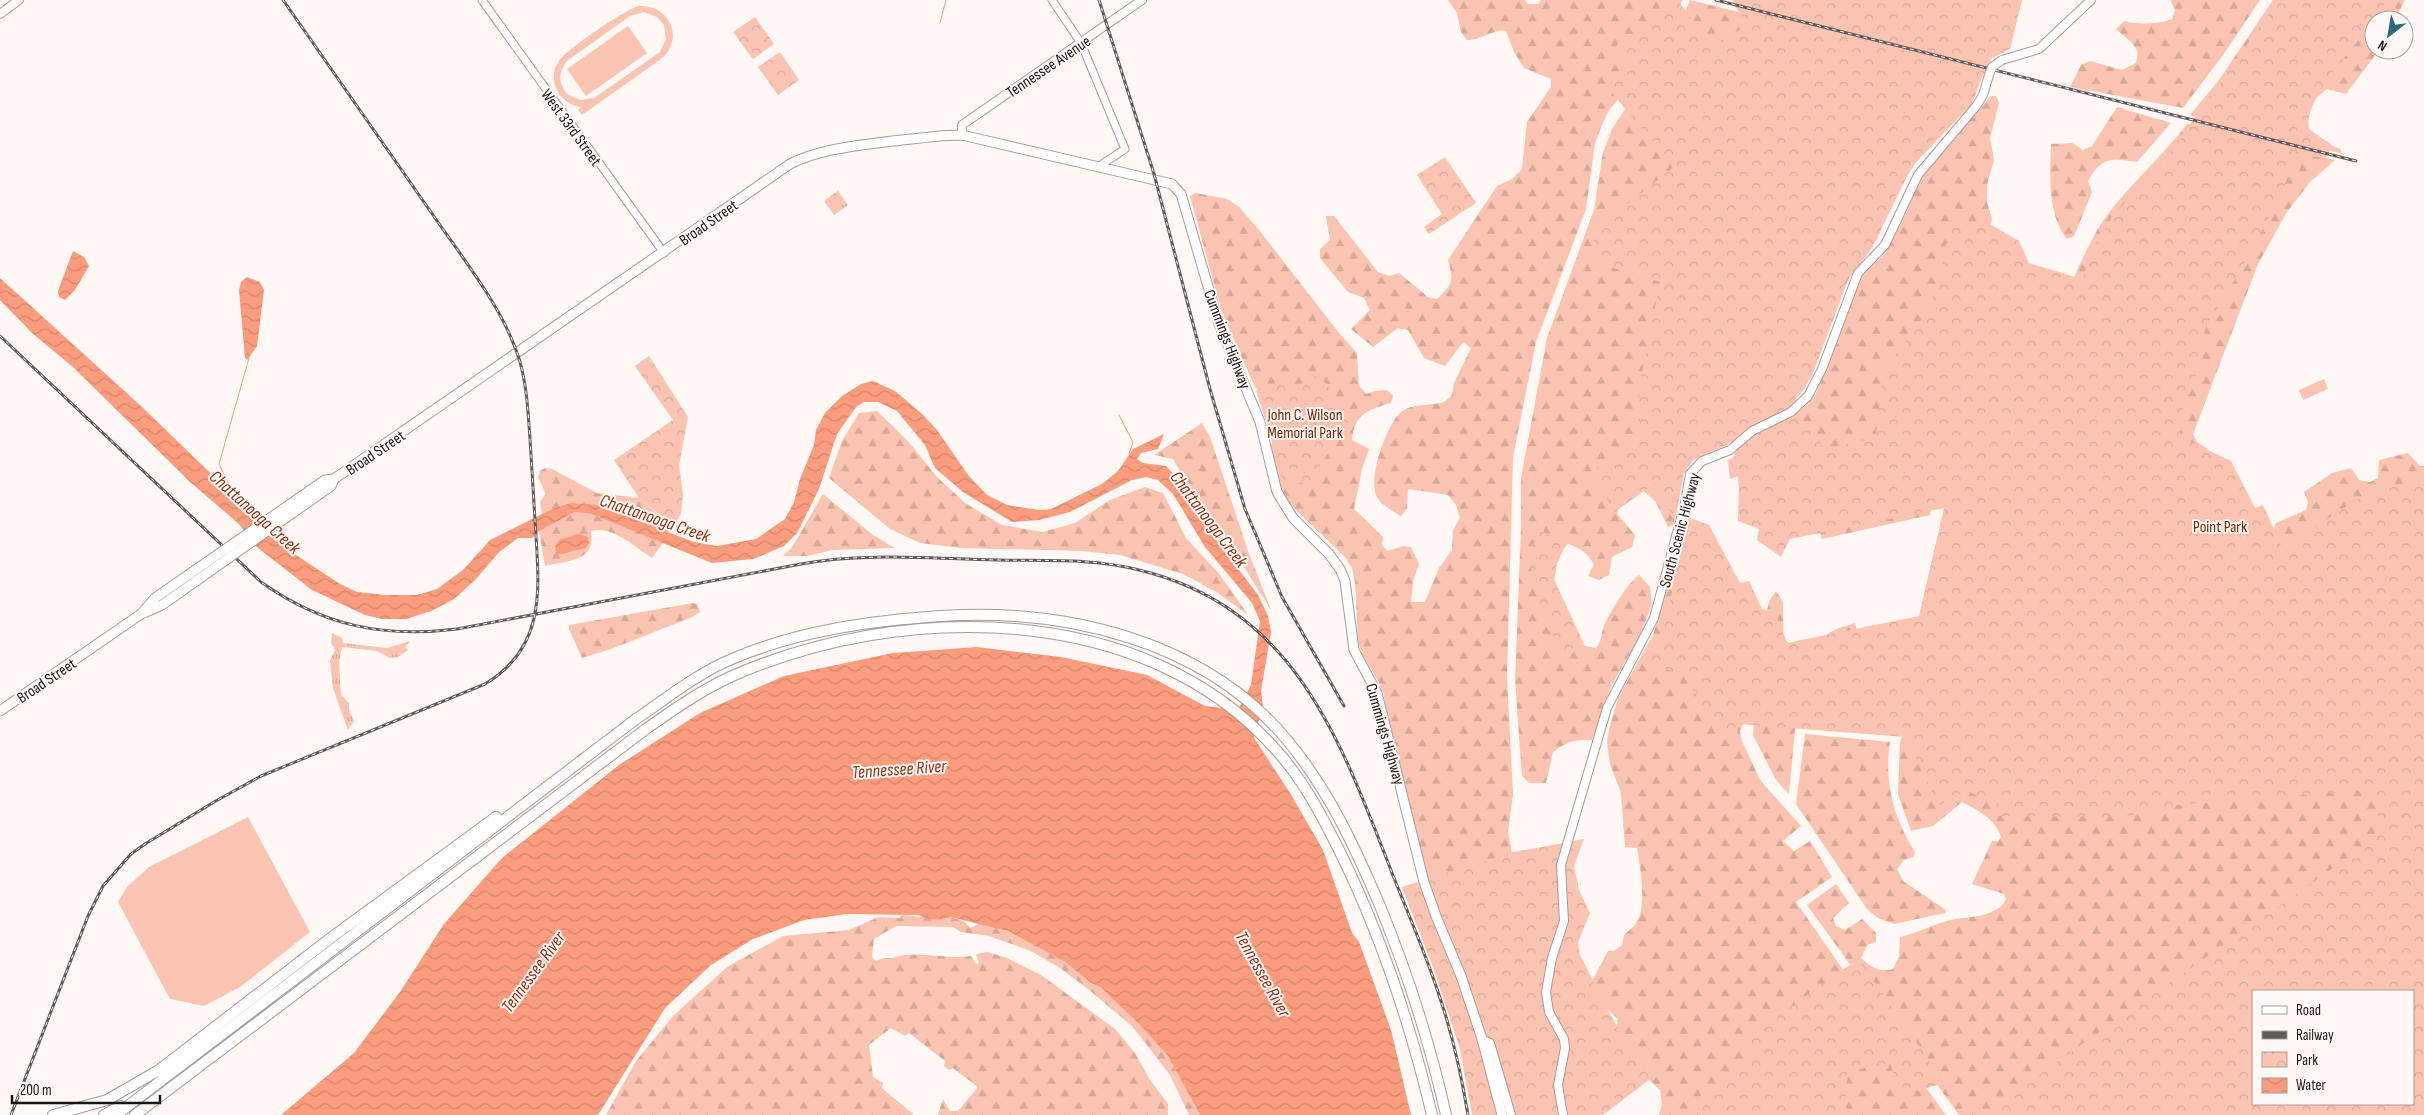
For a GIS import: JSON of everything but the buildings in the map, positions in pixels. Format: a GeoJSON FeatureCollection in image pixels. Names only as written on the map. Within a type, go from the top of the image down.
{"type":"FeatureCollection","features":[{"type":"Feature","properties":{"kind":"highway"},"geometry":{"type":"LineString","coordinates":[[116,1115],[636,718],[684,686],[731,659],[833,628],[898,619],[972,614],[1015,616],[1079,624],[1116,633],[1163,650],[1192,664],[1228,686],[1266,718],[1285,738],[1316,778],[1338,815],[1368,877],[1397,948],[1416,1004],[1446,1115]]}},
{"type":"Feature","properties":{"kind":"highway"},"geometry":{"type":"LineString","coordinates":[[137,1114],[646,729],[703,691],[771,661],[832,643],[892,633],[968,627],[1050,633],[1123,650],[1159,664],[1191,680],[1225,702],[1261,733],[1279,752],[1307,790],[1349,870],[1398,997],[1414,1047],[1432,1115]]}},
{"type":"Feature","properties":{"kind":"highway"},"geometry":{"type":"LineString","coordinates":[[53,1115],[107,1100],[160,1070],[397,888],[524,797],[540,792]]}},
{"type":"Feature","properties":{"kind":"highway"},"geometry":{"type":"LineString","coordinates":[[104,1115],[140,1097]]}},
{"type":"Feature","properties":{"kind":"main road"},"geometry":{"type":"LineString","coordinates":[[0,14],[18,0]]}},
{"type":"Feature","properties":{"kind":"main road","name":"Tennessee Avenue"},"geometry":{"type":"LineString","coordinates":[[962,135],[962,126],[1142,0]]}},
{"type":"Feature","properties":{"kind":"main road","name":"South Scenic Highway"},"geometry":{"type":"LineString","coordinates":[[1563,1115],[1558,1086],[1565,1048],[1564,1039],[1549,1012],[1546,997],[1552,958],[1564,921],[1560,865],[1607,708],[1654,618],[1685,503],[1690,474],[1702,460],[1730,450],[1752,432],[1791,412],[1812,391],[1858,273],[1885,245],[1918,175],[1983,95],[1992,67],[2002,60],[2039,49],[2091,0]]}},
{"type":"Feature","properties":{"kind":"main road","name":"Broad Street"},"geometry":{"type":"LineString","coordinates":[[0,711],[141,614],[162,605],[331,486],[334,479],[790,164],[810,154],[845,146],[933,136],[962,135],[1135,177]]}},
{"type":"Feature","properties":{"kind":"main road","name":"Cummings Highway"},"geometry":{"type":"LineString","coordinates":[[1135,177],[1172,184],[1181,194],[1219,324],[1260,422],[1277,492],[1293,518],[1329,554],[1340,569],[1345,580],[1354,650],[1377,693],[1420,869],[1436,916],[1461,976],[1482,1040],[1502,1115]]}},
{"type":"Feature","properties":{"kind":"main road"},"geometry":{"type":"LineString","coordinates":[[1482,1040],[1490,1043],[1511,1115]]}},
{"type":"Feature","properties":{"kind":"street","name":"West 33rd Street"},"geometry":{"type":"LineString","coordinates":[[482,0],[664,252]]}},
{"type":"Feature","properties":{"kind":"street"},"geometry":{"type":"LineString","coordinates":[[1052,0],[1082,43],[1125,149],[1098,167]]}},
{"type":"Feature","properties":{"kind":"green space"},"geometry":{"type":"Polygon","coordinates":[[[1448,0],[1525,0],[1528,4],[1538,4],[1541,0],[1682,0],[1665,44],[1609,110],[1595,143],[1586,209],[1536,342],[1513,457],[1507,677],[1513,795],[1508,832],[1516,876],[1432,897],[1385,711],[1384,695],[1362,654],[1358,642],[1355,582],[1352,568],[1345,557],[1296,510],[1286,498],[1280,486],[1271,445],[1276,437],[1262,394],[1255,387],[1222,313],[1190,196],[1196,193],[1227,199],[1239,207],[1357,353],[1359,386],[1366,394],[1387,390],[1393,396],[1391,403],[1370,410],[1359,418],[1353,431],[1352,440],[1369,449],[1362,469],[1354,509],[1383,537],[1382,545],[1387,551],[1403,546],[1411,547],[1419,564],[1413,581],[1411,602],[1425,602],[1439,568],[1452,550],[1453,530],[1460,518],[1456,505],[1448,495],[1408,489],[1407,508],[1401,516],[1379,500],[1374,478],[1379,454],[1389,430],[1399,414],[1408,408],[1442,403],[1449,398],[1452,395],[1454,383],[1471,348],[1463,342],[1445,366],[1424,358],[1408,330],[1398,328],[1373,347],[1351,329],[1370,310],[1364,298],[1348,292],[1320,258],[1320,249],[1330,240],[1326,216],[1334,216],[1378,272],[1390,276],[1399,273],[1428,297],[1437,299],[1451,282],[1448,260],[1497,186],[1512,179],[1522,169],[1527,122],[1551,87],[1551,79],[1524,68],[1514,52],[1506,31],[1467,40],[1461,32],[1457,13],[1448,0]]]}},
{"type":"Feature","properties":{"kind":"green space"},"geometry":{"type":"Polygon","coordinates":[[[1690,0],[1984,72],[1972,104],[1915,163],[1908,174],[1872,248],[1848,280],[1813,373],[1795,400],[1750,425],[1727,445],[1694,459],[1682,476],[1674,525],[1668,527],[1656,502],[1634,483],[1617,505],[1618,515],[1635,535],[1632,547],[1612,557],[1609,575],[1599,580],[1588,576],[1594,564],[1586,554],[1568,544],[1562,551],[1557,563],[1547,608],[1548,623],[1557,639],[1573,637],[1585,646],[1596,648],[1600,642],[1606,621],[1614,607],[1630,584],[1639,575],[1650,587],[1652,604],[1639,638],[1612,684],[1592,740],[1576,741],[1553,752],[1546,783],[1529,783],[1522,776],[1515,681],[1521,478],[1547,338],[1594,210],[1603,152],[1612,129],[1679,27],[1690,0]]]}},
{"type":"Feature","properties":{"kind":"green space","name":"Point Park"},"geometry":{"type":"Polygon","coordinates":[[[1732,0],[2022,0],[2010,49],[1992,58],[1974,93],[1920,156],[1898,189],[1877,239],[1846,277],[1819,355],[1795,399],[1798,413],[1826,450],[1876,437],[1881,390],[1886,369],[1921,320],[1937,289],[1951,221],[1986,222],[2019,241],[2029,263],[2082,279],[2094,248],[2112,217],[2165,159],[2279,0],[2386,0],[2380,10],[2364,10],[2364,33],[2327,82],[2316,99],[2310,115],[2309,129],[2333,146],[2326,157],[2296,157],[2286,180],[2280,202],[2207,324],[2201,344],[2203,361],[2181,411],[2180,437],[2231,461],[2255,508],[2263,505],[2281,545],[2279,548],[2285,554],[2321,523],[2368,492],[2424,481],[2424,1115],[1982,1115],[2384,832],[2370,790],[2178,805],[2122,817],[1998,816],[1997,802],[1968,791],[1939,805],[1905,737],[1738,724],[1737,736],[1720,732],[1682,674],[1647,663],[1663,633],[1688,517],[1709,525],[1740,583],[1749,581],[1762,609],[1775,612],[1787,643],[1919,616],[1944,508],[1790,539],[1781,557],[1757,540],[1759,529],[1738,521],[1739,487],[1733,442],[1704,451],[1686,463],[1676,515],[1673,518],[1655,483],[1615,512],[1590,474],[1640,433],[1639,387],[1660,282],[1588,260],[1598,227],[1674,167],[1607,87],[1629,68],[1616,46],[1679,2],[1712,46],[1746,26],[1732,0]]]}},
{"type":"Feature","properties":{"kind":"green space"},"geometry":{"type":"Polygon","coordinates":[[[2170,0],[2260,0],[2223,55],[2183,108],[2070,87],[2081,65],[2090,61],[2122,70],[2136,63],[2138,52],[2132,43],[2116,29],[2124,21],[2148,23],[2172,19],[2175,10],[2170,0]]]}},
{"type":"Feature","properties":{"kind":"green space"},"geometry":{"type":"Polygon","coordinates":[[[2273,0],[2405,0],[2400,10],[2364,10],[2364,60],[2372,60],[2346,94],[2327,89],[2315,99],[2302,126],[2312,137],[2340,149],[2343,154],[2190,115],[2219,80],[2273,0]]]}},
{"type":"Feature","properties":{"kind":"green space"},"geometry":{"type":"Polygon","coordinates":[[[639,6],[650,7],[666,17],[673,33],[668,51],[661,59],[582,115],[578,110],[581,107],[567,102],[561,97],[555,86],[554,71],[557,64],[564,55],[584,39],[639,6]],[[644,12],[630,16],[567,61],[562,69],[560,78],[567,94],[580,100],[594,98],[660,52],[666,39],[664,25],[657,17],[644,12]]]}},
{"type":"Feature","properties":{"kind":"green space"},"geometry":{"type":"Polygon","coordinates":[[[755,17],[774,44],[753,59],[733,32],[755,17]]]}},
{"type":"Feature","properties":{"kind":"green space"},"geometry":{"type":"Polygon","coordinates":[[[628,26],[647,53],[586,96],[567,69],[628,26]]]}},
{"type":"Feature","properties":{"kind":"green space"},"geometry":{"type":"Polygon","coordinates":[[[780,52],[799,80],[778,95],[758,67],[780,52]]]}},
{"type":"Feature","properties":{"kind":"green space"},"geometry":{"type":"Polygon","coordinates":[[[1991,96],[1996,96],[1999,103],[1990,138],[1994,160],[1987,185],[1987,202],[1992,219],[1984,246],[1930,515],[1822,539],[1795,455],[1730,479],[1728,460],[1740,449],[1798,413],[1815,396],[1858,281],[1889,247],[1929,167],[1991,96]]]}},
{"type":"Feature","properties":{"kind":"green space"},"geometry":{"type":"Polygon","coordinates":[[[2117,107],[2171,123],[2137,162],[2114,160],[2103,163],[2098,167],[2088,181],[2092,192],[2074,236],[2067,239],[2056,218],[2053,206],[2050,180],[2051,144],[2072,143],[2083,150],[2092,146],[2117,107]]]}},
{"type":"Feature","properties":{"kind":"green space","name":"Point Park"},"geometry":{"type":"Polygon","coordinates":[[[2187,124],[2335,160],[2310,182],[2287,212],[2258,264],[2193,434],[2197,442],[2208,449],[2196,455],[2270,538],[2276,523],[2306,510],[2308,502],[2304,492],[2332,473],[2351,468],[2359,480],[2370,482],[2378,478],[2379,460],[2408,453],[2420,466],[2424,466],[2424,1115],[1959,1115],[1807,905],[1836,884],[1849,903],[1833,918],[1836,926],[1845,930],[1862,919],[1876,933],[1876,942],[1867,945],[1861,958],[1880,970],[1888,970],[1893,969],[1899,956],[1900,937],[1944,922],[1985,915],[1999,908],[2005,902],[2004,894],[1972,884],[1992,841],[1998,841],[2001,837],[1995,825],[1985,816],[1962,802],[1933,826],[1911,831],[1898,794],[1900,742],[2078,268],[2103,220],[2187,124]]]}},
{"type":"Feature","properties":{"kind":"green space"},"geometry":{"type":"Polygon","coordinates":[[[1445,157],[1476,203],[1429,234],[1424,227],[1442,214],[1417,175],[1445,157]]]}},
{"type":"Feature","properties":{"kind":"green space"},"geometry":{"type":"Polygon","coordinates":[[[838,191],[848,205],[834,215],[824,201],[838,191]]]}},
{"type":"Feature","properties":{"kind":"green space"},"geometry":{"type":"Polygon","coordinates":[[[649,356],[688,417],[679,465],[683,494],[681,514],[674,526],[639,498],[614,460],[673,420],[635,366],[649,356]]]}},
{"type":"Feature","properties":{"kind":"green space","name":"John C. Wilson Memorial Park"},"geometry":{"type":"Polygon","coordinates":[[[1319,375],[1351,417],[1311,480],[1284,487],[1256,390],[1279,382],[1293,388],[1319,375]]]}},
{"type":"Feature","properties":{"kind":"green space"},"geometry":{"type":"Polygon","coordinates":[[[2324,379],[2328,389],[2303,400],[2299,390],[2324,379]]]}},
{"type":"Feature","properties":{"kind":"green space"},"geometry":{"type":"Polygon","coordinates":[[[877,411],[907,440],[937,477],[965,503],[1002,525],[1043,532],[1075,523],[1110,500],[1145,487],[1163,493],[1186,538],[1221,576],[1248,615],[1218,593],[1183,574],[1120,555],[1082,551],[961,548],[920,543],[890,529],[829,478],[842,441],[859,413],[877,411]]]}},
{"type":"Feature","properties":{"kind":"green space"},"geometry":{"type":"Polygon","coordinates":[[[1202,423],[1210,437],[1248,551],[1271,610],[1217,524],[1193,492],[1173,459],[1154,455],[1202,423]]]}},
{"type":"Feature","properties":{"kind":"green space"},"geometry":{"type":"Polygon","coordinates":[[[545,468],[552,469],[597,493],[639,498],[670,524],[668,533],[597,505],[552,509],[542,514],[540,502],[546,494],[538,477],[540,471],[545,468]]]}},
{"type":"Feature","properties":{"kind":"green space"},"geometry":{"type":"Polygon","coordinates":[[[823,494],[873,535],[895,548],[832,550],[807,556],[783,556],[793,546],[823,494]]]}},
{"type":"Feature","properties":{"kind":"green space"},"geometry":{"type":"Polygon","coordinates":[[[575,512],[591,514],[663,543],[652,558],[615,534],[599,530],[591,531],[589,549],[584,555],[571,561],[545,566],[539,531],[575,512]]]}},
{"type":"Feature","properties":{"kind":"green space"},"geometry":{"type":"Polygon","coordinates":[[[1535,528],[1567,541],[1552,575],[1584,644],[1559,654],[1531,579],[1535,528]]]}},
{"type":"Feature","properties":{"kind":"green space"},"geometry":{"type":"Polygon","coordinates":[[[1674,564],[1679,570],[1746,717],[1740,731],[1742,741],[1760,780],[1801,826],[1783,841],[1794,851],[1810,841],[1832,877],[1796,902],[1946,1115],[1659,1115],[1662,1104],[1660,1090],[1644,1075],[1616,1030],[1618,1019],[1605,1007],[1592,981],[1608,951],[1614,951],[1622,945],[1624,935],[1638,920],[1641,911],[1642,889],[1637,848],[1625,847],[1621,793],[1610,764],[1607,743],[1618,698],[1653,635],[1674,564]]]}},
{"type":"Feature","properties":{"kind":"green space"},"geometry":{"type":"Polygon","coordinates":[[[1776,591],[1783,602],[1783,639],[1801,649],[1807,649],[1817,644],[1836,629],[1855,623],[1861,647],[1802,723],[1795,729],[1789,794],[1776,780],[1753,735],[1763,628],[1769,601],[1776,591]]]}},
{"type":"Feature","properties":{"kind":"green space"},"geometry":{"type":"Polygon","coordinates":[[[693,603],[697,604],[700,612],[692,617],[611,649],[582,658],[569,629],[569,625],[693,603]]]}},
{"type":"Feature","properties":{"kind":"green space"},"geometry":{"type":"Polygon","coordinates":[[[332,633],[342,638],[343,643],[387,648],[410,641],[405,647],[408,650],[398,657],[390,658],[377,651],[342,647],[339,661],[341,695],[349,703],[349,710],[354,721],[348,730],[333,688],[330,661],[335,650],[331,643],[332,633]]]}},
{"type":"Feature","properties":{"kind":"green space"},"geometry":{"type":"Polygon","coordinates":[[[1805,734],[1890,742],[1888,757],[1889,786],[1901,826],[1915,852],[1913,857],[1904,860],[1897,869],[1903,881],[1946,910],[1945,913],[1894,924],[1878,918],[1867,909],[1796,804],[1805,734]]]}},
{"type":"Feature","properties":{"kind":"green space"},"geometry":{"type":"Polygon","coordinates":[[[248,817],[310,932],[240,987],[204,1006],[170,999],[118,902],[127,887],[149,867],[248,817]]]}},
{"type":"Feature","properties":{"kind":"green space"},"geometry":{"type":"Polygon","coordinates":[[[1584,839],[1574,866],[1579,890],[1590,913],[1578,942],[1580,955],[1623,1036],[1643,1065],[1654,1076],[1603,1115],[1472,1115],[1460,1049],[1434,970],[1402,887],[1514,852],[1584,839]]]}},
{"type":"Feature","properties":{"kind":"green space"},"geometry":{"type":"Polygon","coordinates":[[[902,915],[946,919],[950,917],[964,921],[970,928],[981,923],[1008,931],[1065,962],[1091,983],[1100,987],[1139,1024],[1168,1056],[1200,1115],[1189,1115],[1170,1075],[1133,1027],[1060,968],[1031,951],[989,936],[961,932],[953,927],[896,926],[874,939],[872,957],[876,961],[914,954],[952,957],[971,956],[976,964],[979,963],[976,954],[988,952],[1007,958],[1041,975],[1115,1029],[1135,1053],[1150,1080],[1168,1104],[1168,1115],[938,1115],[943,1099],[950,1111],[958,1111],[978,1087],[953,1068],[949,1070],[944,1066],[945,1061],[909,1033],[905,1036],[891,1028],[869,1045],[873,1077],[883,1083],[882,1088],[914,1115],[606,1115],[636,1061],[673,1016],[727,967],[783,936],[849,930],[878,917],[900,918],[902,915]]]}},
{"type":"Feature","properties":{"kind":"green space"},"geometry":{"type":"Polygon","coordinates":[[[1858,959],[1945,1083],[1897,1096],[1891,1063],[1847,1071],[1846,1115],[1701,1115],[1696,1099],[1753,1060],[1746,1039],[1858,959]]]}},
{"type":"Feature","properties":{"kind":"water"},"geometry":{"type":"Polygon","coordinates":[[[73,251],[84,257],[89,266],[75,290],[65,300],[59,297],[58,291],[73,251]]]}},
{"type":"Feature","properties":{"kind":"water"},"geometry":{"type":"Polygon","coordinates":[[[247,277],[260,282],[264,290],[257,346],[247,360],[245,358],[239,290],[241,282],[247,277]]]}},
{"type":"Feature","properties":{"kind":"water","name":"Tennessee River"},"geometry":{"type":"Polygon","coordinates":[[[0,278],[142,407],[293,553],[340,584],[357,592],[385,595],[417,595],[437,589],[463,570],[490,540],[552,509],[571,503],[597,505],[694,542],[717,546],[756,539],[785,519],[794,502],[800,479],[814,445],[816,430],[825,413],[842,396],[861,384],[873,381],[895,391],[922,414],[937,430],[968,475],[987,495],[1007,505],[1039,510],[1051,509],[1102,484],[1118,471],[1133,449],[1164,434],[1158,449],[1141,453],[1137,459],[1143,463],[1166,466],[1174,475],[1195,512],[1258,595],[1268,616],[1271,632],[1261,691],[1263,706],[1254,738],[1290,793],[1323,850],[1352,933],[1359,942],[1391,1030],[1411,1115],[1200,1115],[1168,1056],[1139,1024],[1100,987],[1091,983],[1065,962],[1008,931],[950,917],[934,919],[919,915],[847,914],[804,920],[753,939],[711,965],[665,1008],[598,1115],[281,1115],[354,1053],[400,992],[444,924],[502,858],[619,765],[700,713],[784,676],[893,653],[977,647],[1061,657],[1147,675],[1205,706],[1238,710],[1251,685],[1260,621],[1252,603],[1205,547],[1173,494],[1158,480],[1146,477],[1132,480],[1070,512],[1039,520],[1012,522],[963,492],[935,468],[925,445],[897,411],[878,402],[864,402],[856,407],[837,434],[819,489],[797,533],[784,546],[753,559],[712,563],[591,514],[575,512],[539,531],[532,538],[518,538],[499,552],[476,579],[454,599],[431,611],[406,619],[382,619],[365,615],[312,590],[258,548],[238,523],[190,482],[73,367],[32,333],[0,300],[0,278]]]}},
{"type":"Feature","properties":{"kind":"water"},"geometry":{"type":"Polygon","coordinates":[[[578,534],[588,537],[589,543],[586,548],[557,555],[555,547],[559,540],[578,534]]]}},
{"type":"Feature","properties":{"kind":"waterway"},"geometry":{"type":"LineString","coordinates":[[940,23],[946,0]]}},
{"type":"Feature","properties":{"kind":"waterway","name":"Chattanooga Creek"},"geometry":{"type":"LineString","coordinates":[[236,499],[219,464],[249,358]]}},
{"type":"Feature","properties":{"kind":"waterway"},"geometry":{"type":"LineString","coordinates":[[1119,415],[1133,442],[1129,454]]}},
{"type":"Feature","properties":{"kind":"railway"},"geometry":{"type":"LineString","coordinates":[[11,1115],[88,916],[103,886],[131,854],[214,802],[261,776],[485,684],[504,670],[518,655],[528,638],[534,619],[538,580],[529,419],[526,390],[520,362],[513,343],[494,304],[482,286],[283,0]]}},
{"type":"Feature","properties":{"kind":"railway"},"geometry":{"type":"LineString","coordinates":[[1099,0],[1154,174],[1210,389],[1245,509],[1282,597],[1344,706]]}},
{"type":"Feature","properties":{"kind":"railway"},"geometry":{"type":"LineString","coordinates":[[1716,0],[2356,161]]}},
{"type":"Feature","properties":{"kind":"railway"},"geometry":{"type":"LineString","coordinates":[[0,336],[261,582],[307,609],[331,619],[354,625],[404,632],[457,629],[801,564],[850,558],[899,557],[1087,562],[1139,570],[1192,588],[1235,613],[1272,645],[1302,682],[1328,724],[1370,816],[1433,976],[1452,1037],[1468,1115]]}}]}
